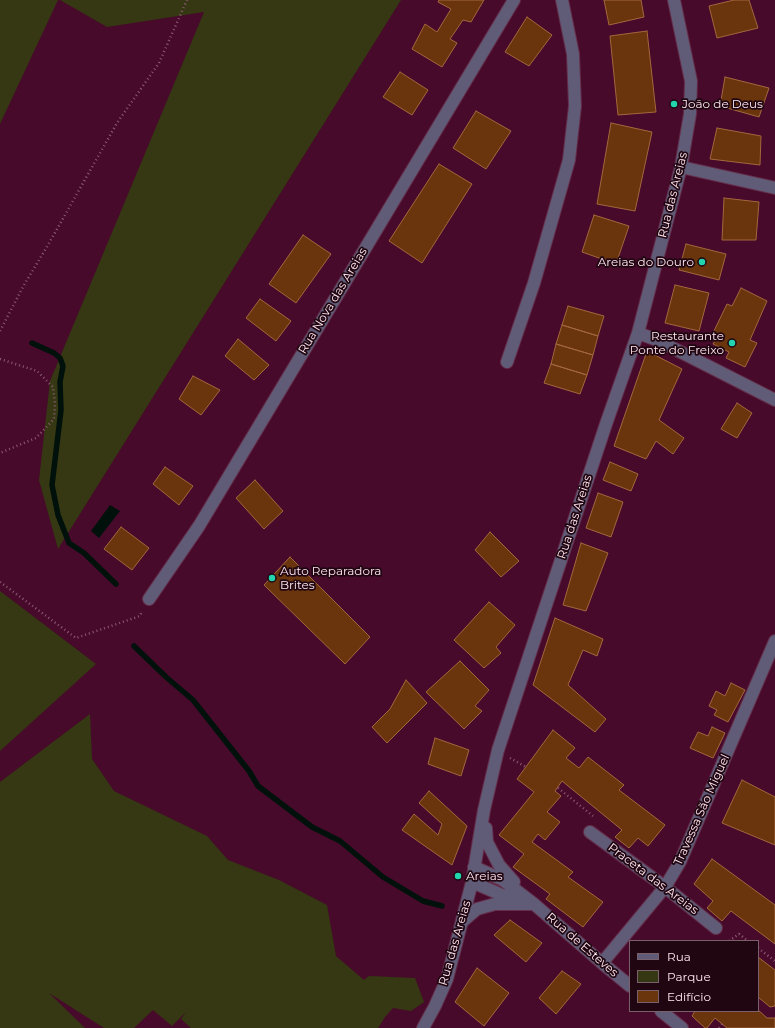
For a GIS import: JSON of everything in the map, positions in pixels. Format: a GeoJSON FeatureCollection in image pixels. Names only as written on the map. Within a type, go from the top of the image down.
{"type":"FeatureCollection","features":[{"type":"Feature","properties":{"kind":"street","name":"Rua Nova das Areias"},"geometry":{"type":"LineString","coordinates":[[149,599],[199,526],[514,0]]}},
{"type":"Feature","properties":{"kind":"street"},"geometry":{"type":"LineString","coordinates":[[508,362],[534,283],[568,160],[575,106],[573,54],[562,0]]}},
{"type":"Feature","properties":{"kind":"street","name":"Rua das Areias"},"geometry":{"type":"LineString","coordinates":[[423,1028],[436,1006],[447,980],[472,882],[484,810],[498,750],[601,439],[638,333],[672,199],[682,167],[690,114],[690,81],[674,0]]}},
{"type":"Feature","properties":{"kind":"street"},"geometry":{"type":"LineString","coordinates":[[682,167],[775,188]]}},
{"type":"Feature","properties":{"kind":"street"},"geometry":{"type":"LineString","coordinates":[[638,333],[657,340],[775,400]]}},
{"type":"Feature","properties":{"kind":"street","name":"Travessa São Miguel"},"geometry":{"type":"LineString","coordinates":[[602,963],[665,887],[680,862],[775,641]]}},
{"type":"Feature","properties":{"kind":"street","name":"Rua de Esteves"},"geometry":{"type":"LineString","coordinates":[[484,810],[487,842],[499,865],[534,904]]}},
{"type":"Feature","properties":{"kind":"street","name":"Praceta das Areias"},"geometry":{"type":"LineString","coordinates":[[590,832],[665,887],[716,928]]}},
{"type":"Feature","properties":{"kind":"street","name":"Rua de Esteves"},"geometry":{"type":"LineString","coordinates":[[474,867],[503,880],[534,904],[629,985]]}},
{"type":"Feature","properties":{"kind":"street","name":"Rua de Esteves"},"geometry":{"type":"LineString","coordinates":[[472,882],[502,895],[534,904]]}},
{"type":"Feature","properties":{"kind":"street","name":"Rua de Esteves"},"geometry":{"type":"LineString","coordinates":[[463,921],[477,909],[495,904],[534,904]]}},
{"type":"Feature","properties":{"kind":"street"},"geometry":{"type":"LineString","coordinates":[[662,1012],[682,1028]]}},
{"type":"Feature","properties":{"kind":"path"},"geometry":{"type":"LineString","coordinates":[[0,331],[24,284],[48,245],[117,122],[158,63],[187,0]]}},
{"type":"Feature","properties":{"kind":"path"},"geometry":{"type":"LineString","coordinates":[[0,359],[37,371],[53,387],[54,419],[36,438],[0,453]]}},
{"type":"Feature","properties":{"kind":"path"},"geometry":{"type":"LineString","coordinates":[[0,582],[76,638],[140,616],[149,599]]}},
{"type":"Feature","properties":{"kind":"path"},"geometry":{"type":"LineString","coordinates":[[558,788],[598,821],[590,832]]}},
{"type":"Feature","properties":{"kind":"path"},"geometry":{"type":"LineString","coordinates":[[730,940],[739,934],[747,940]]}},
{"type":"Feature","properties":{"kind":"path"},"geometry":{"type":"LineString","coordinates":[[759,949],[775,962]]}},
{"type":"Feature","properties":{"kind":"path"},"geometry":{"type":"LineString","coordinates":[[719,1028],[722,1024]]}},
{"type":"Feature","properties":{"kind":"green space"},"geometry":{"type":"Polygon","coordinates":[[[0,0],[58,0],[0,124],[0,0]]]}},
{"type":"Feature","properties":{"kind":"green space"},"geometry":{"type":"Polygon","coordinates":[[[60,0],[401,0],[58,549],[39,480],[50,381],[204,12],[107,27],[60,0]]]}},
{"type":"Feature","properties":{"kind":"green space"},"geometry":{"type":"Polygon","coordinates":[[[0,591],[96,664],[0,751],[0,591]]]}},
{"type":"Feature","properties":{"kind":"green space"},"geometry":{"type":"Polygon","coordinates":[[[90,714],[92,759],[114,791],[207,836],[228,860],[279,880],[327,905],[336,956],[364,980],[369,976],[415,978],[424,1002],[411,1011],[393,1008],[378,1028],[191,1028],[181,1019],[186,1012],[172,1026],[153,1010],[134,1028],[104,1028],[49,993],[85,1028],[0,1028],[0,782],[90,714]]]}},
{"type":"Feature","properties":{"kind":"shaded area"},"geometry":{"type":"Polygon","coordinates":[[[110,505],[120,511],[99,538],[91,531],[110,505]]]}},
{"type":"Feature","properties":{"kind":"building"},"geometry":{"type":"Polygon","coordinates":[[[439,0],[484,0],[471,22],[463,20],[450,39],[457,43],[442,67],[412,49],[425,24],[437,32],[451,9],[438,2],[439,0]]]}},
{"type":"Feature","properties":{"kind":"building"},"geometry":{"type":"Polygon","coordinates":[[[604,0],[641,0],[644,17],[609,25],[604,0]]]}},
{"type":"Feature","properties":{"kind":"building"},"geometry":{"type":"Polygon","coordinates":[[[734,0],[749,0],[758,28],[717,38],[709,6],[734,0]]]}},
{"type":"Feature","properties":{"kind":"building"},"geometry":{"type":"Polygon","coordinates":[[[527,17],[552,35],[529,66],[505,52],[527,17]]]}},
{"type":"Feature","properties":{"kind":"building"},"geometry":{"type":"Polygon","coordinates":[[[647,31],[656,112],[618,115],[610,36],[647,31]]]}},
{"type":"Feature","properties":{"kind":"building"},"geometry":{"type":"Polygon","coordinates":[[[400,72],[428,90],[412,115],[383,97],[400,72]]]}},
{"type":"Feature","properties":{"kind":"building"},"geometry":{"type":"Polygon","coordinates":[[[725,77],[769,88],[759,117],[720,106],[725,77]]]}},
{"type":"Feature","properties":{"kind":"building"},"geometry":{"type":"Polygon","coordinates":[[[476,111],[511,131],[486,169],[453,148],[476,111]]]}},
{"type":"Feature","properties":{"kind":"building"},"geometry":{"type":"Polygon","coordinates":[[[611,123],[652,132],[635,211],[597,204],[611,123]]]}},
{"type":"Feature","properties":{"kind":"building"},"geometry":{"type":"Polygon","coordinates":[[[717,128],[761,136],[760,165],[710,159],[717,128]]]}},
{"type":"Feature","properties":{"kind":"building"},"geometry":{"type":"Polygon","coordinates":[[[439,164],[472,184],[422,263],[389,241],[439,164]]]}},
{"type":"Feature","properties":{"kind":"building"},"geometry":{"type":"Polygon","coordinates":[[[724,198],[759,202],[756,240],[722,240],[724,198]]]}},
{"type":"Feature","properties":{"kind":"building"},"geometry":{"type":"Polygon","coordinates":[[[594,215],[629,226],[616,264],[582,252],[594,215]]]}},
{"type":"Feature","properties":{"kind":"building"},"geometry":{"type":"Polygon","coordinates":[[[303,235],[331,254],[296,303],[269,284],[303,235]]]}},
{"type":"Feature","properties":{"kind":"building","name":"Areias do Douro"},"geometry":{"type":"Polygon","coordinates":[[[686,244],[726,254],[719,280],[679,270],[686,244]]]}},
{"type":"Feature","properties":{"kind":"building"},"geometry":{"type":"Polygon","coordinates":[[[675,285],[709,293],[699,331],[665,323],[675,285]]]}},
{"type":"Feature","properties":{"kind":"building"},"geometry":{"type":"Polygon","coordinates":[[[741,288],[767,301],[750,340],[757,343],[745,367],[726,358],[729,352],[713,344],[718,335],[713,333],[727,304],[732,306],[741,288]]]}},
{"type":"Feature","properties":{"kind":"building"},"geometry":{"type":"Polygon","coordinates":[[[260,299],[291,321],[276,341],[246,318],[260,299]]]}},
{"type":"Feature","properties":{"kind":"building"},"geometry":{"type":"Polygon","coordinates":[[[568,306],[604,316],[598,336],[562,325],[568,306]]]}},
{"type":"Feature","properties":{"kind":"building"},"geometry":{"type":"Polygon","coordinates":[[[562,325],[598,336],[593,355],[556,344],[562,325]]]}},
{"type":"Feature","properties":{"kind":"building"},"geometry":{"type":"Polygon","coordinates":[[[238,339],[269,365],[254,380],[225,356],[238,339]]]}},
{"type":"Feature","properties":{"kind":"building"},"geometry":{"type":"Polygon","coordinates":[[[556,344],[593,355],[587,375],[551,364],[556,344]]]}},
{"type":"Feature","properties":{"kind":"building"},"geometry":{"type":"Polygon","coordinates":[[[647,351],[682,369],[659,420],[684,438],[673,454],[656,441],[646,459],[614,446],[647,351]]]}},
{"type":"Feature","properties":{"kind":"building"},"geometry":{"type":"Polygon","coordinates":[[[551,364],[587,375],[580,394],[544,383],[551,364]]]}},
{"type":"Feature","properties":{"kind":"building"},"geometry":{"type":"Polygon","coordinates":[[[193,376],[220,390],[201,415],[179,399],[193,376]]]}},
{"type":"Feature","properties":{"kind":"building"},"geometry":{"type":"Polygon","coordinates":[[[737,403],[752,413],[737,438],[721,429],[737,403]]]}},
{"type":"Feature","properties":{"kind":"building"},"geometry":{"type":"Polygon","coordinates":[[[610,462],[638,474],[631,491],[603,480],[610,462]]]}},
{"type":"Feature","properties":{"kind":"building"},"geometry":{"type":"Polygon","coordinates":[[[165,467],[193,486],[179,505],[153,484],[165,467]]]}},
{"type":"Feature","properties":{"kind":"building"},"geometry":{"type":"Polygon","coordinates":[[[255,480],[283,511],[264,529],[236,498],[255,480]]]}},
{"type":"Feature","properties":{"kind":"building"},"geometry":{"type":"Polygon","coordinates":[[[598,493],[623,502],[611,537],[586,528],[598,493]]]}},
{"type":"Feature","properties":{"kind":"building"},"geometry":{"type":"Polygon","coordinates":[[[121,527],[149,548],[132,570],[104,549],[121,527]]]}},
{"type":"Feature","properties":{"kind":"building"},"geometry":{"type":"Polygon","coordinates":[[[490,532],[519,561],[501,577],[475,550],[490,532]]]}},
{"type":"Feature","properties":{"kind":"building"},"geometry":{"type":"Polygon","coordinates":[[[581,543],[608,553],[586,611],[563,605],[581,543]]]}},
{"type":"Feature","properties":{"kind":"building"},"geometry":{"type":"Polygon","coordinates":[[[290,557],[370,637],[345,664],[264,585],[290,557]]]}},
{"type":"Feature","properties":{"kind":"building"},"geometry":{"type":"Polygon","coordinates":[[[489,602],[515,625],[496,647],[501,653],[484,668],[454,640],[489,602]]]}},
{"type":"Feature","properties":{"kind":"building"},"geometry":{"type":"Polygon","coordinates":[[[555,618],[603,639],[597,656],[583,650],[568,685],[606,719],[595,732],[533,685],[555,618]]]}},
{"type":"Feature","properties":{"kind":"building"},"geometry":{"type":"Polygon","coordinates":[[[460,661],[489,690],[475,706],[482,711],[464,729],[426,692],[460,661]]]}},
{"type":"Feature","properties":{"kind":"building"},"geometry":{"type":"Polygon","coordinates":[[[406,680],[427,703],[387,743],[372,727],[390,709],[406,680]]]}},
{"type":"Feature","properties":{"kind":"building"},"geometry":{"type":"Polygon","coordinates":[[[731,683],[745,690],[728,722],[714,715],[717,710],[709,706],[716,691],[725,696],[731,683]]]}},
{"type":"Feature","properties":{"kind":"building"},"geometry":{"type":"Polygon","coordinates":[[[712,727],[725,733],[713,758],[690,748],[698,732],[708,736],[712,727]]]}},
{"type":"Feature","properties":{"kind":"building"},"geometry":{"type":"Polygon","coordinates":[[[553,730],[575,748],[566,758],[579,768],[588,757],[624,785],[619,790],[665,825],[648,846],[638,838],[629,848],[615,837],[622,830],[562,781],[555,791],[561,796],[547,812],[560,822],[545,840],[538,834],[532,842],[573,872],[568,877],[603,902],[583,927],[546,899],[550,894],[513,867],[524,854],[499,835],[534,792],[517,779],[553,730]]]}},
{"type":"Feature","properties":{"kind":"building"},"geometry":{"type":"Polygon","coordinates":[[[435,738],[469,750],[461,776],[428,764],[435,738]]]}},
{"type":"Feature","properties":{"kind":"building"},"geometry":{"type":"Polygon","coordinates":[[[742,780],[775,797],[775,845],[722,823],[742,780]]]}},
{"type":"Feature","properties":{"kind":"building"},"geometry":{"type":"Polygon","coordinates":[[[429,791],[467,826],[452,865],[402,830],[414,814],[438,835],[442,824],[419,803],[429,791]]]}},
{"type":"Feature","properties":{"kind":"building"},"geometry":{"type":"Polygon","coordinates":[[[712,859],[775,905],[775,944],[731,911],[722,921],[707,908],[713,901],[694,884],[712,859]]]}},
{"type":"Feature","properties":{"kind":"building"},"geometry":{"type":"Polygon","coordinates":[[[510,920],[542,943],[526,962],[494,935],[510,920]]]}},
{"type":"Feature","properties":{"kind":"building"},"geometry":{"type":"Polygon","coordinates":[[[759,958],[775,970],[775,1006],[770,1007],[759,998],[759,958]]]}},
{"type":"Feature","properties":{"kind":"building"},"geometry":{"type":"Polygon","coordinates":[[[477,968],[509,993],[484,1026],[455,1002],[477,968]]]}},
{"type":"Feature","properties":{"kind":"building"},"geometry":{"type":"Polygon","coordinates":[[[562,971],[581,984],[556,1014],[539,998],[562,971]]]}},
{"type":"Feature","properties":{"kind":"building"},"geometry":{"type":"Polygon","coordinates":[[[759,1011],[767,1018],[775,1018],[775,1028],[727,1028],[715,1018],[707,1028],[705,1028],[692,1016],[694,1012],[759,1011]]]}},
{"type":"Feature","properties":{"kind":"waterway"},"geometry":{"type":"LineString","coordinates":[[32,343],[54,353],[60,358],[63,366],[60,382],[61,410],[52,485],[58,515],[69,543],[84,553],[116,584]]}},
{"type":"Feature","properties":{"kind":"waterway"},"geometry":{"type":"LineString","coordinates":[[134,646],[166,677],[193,700],[249,771],[258,786],[312,827],[340,841],[383,877],[423,901],[442,906]]}},
{"type":"Feature","properties":{"kind":"place","name":"João de Deus"},"geometry":{"type":"Point","coordinates":[674,104]}},
{"type":"Feature","properties":{"kind":"place","name":"Areias do Douro"},"geometry":{"type":"Point","coordinates":[702,262]}},
{"type":"Feature","properties":{"kind":"place","name":"Restaurante Ponte do Freixo"},"geometry":{"type":"Point","coordinates":[732,343]}},
{"type":"Feature","properties":{"kind":"place","name":"Auto Reparadora Brites"},"geometry":{"type":"Point","coordinates":[272,578]}},
{"type":"Feature","properties":{"kind":"place","name":"Areias"},"geometry":{"type":"Point","coordinates":[458,876]}}]}
